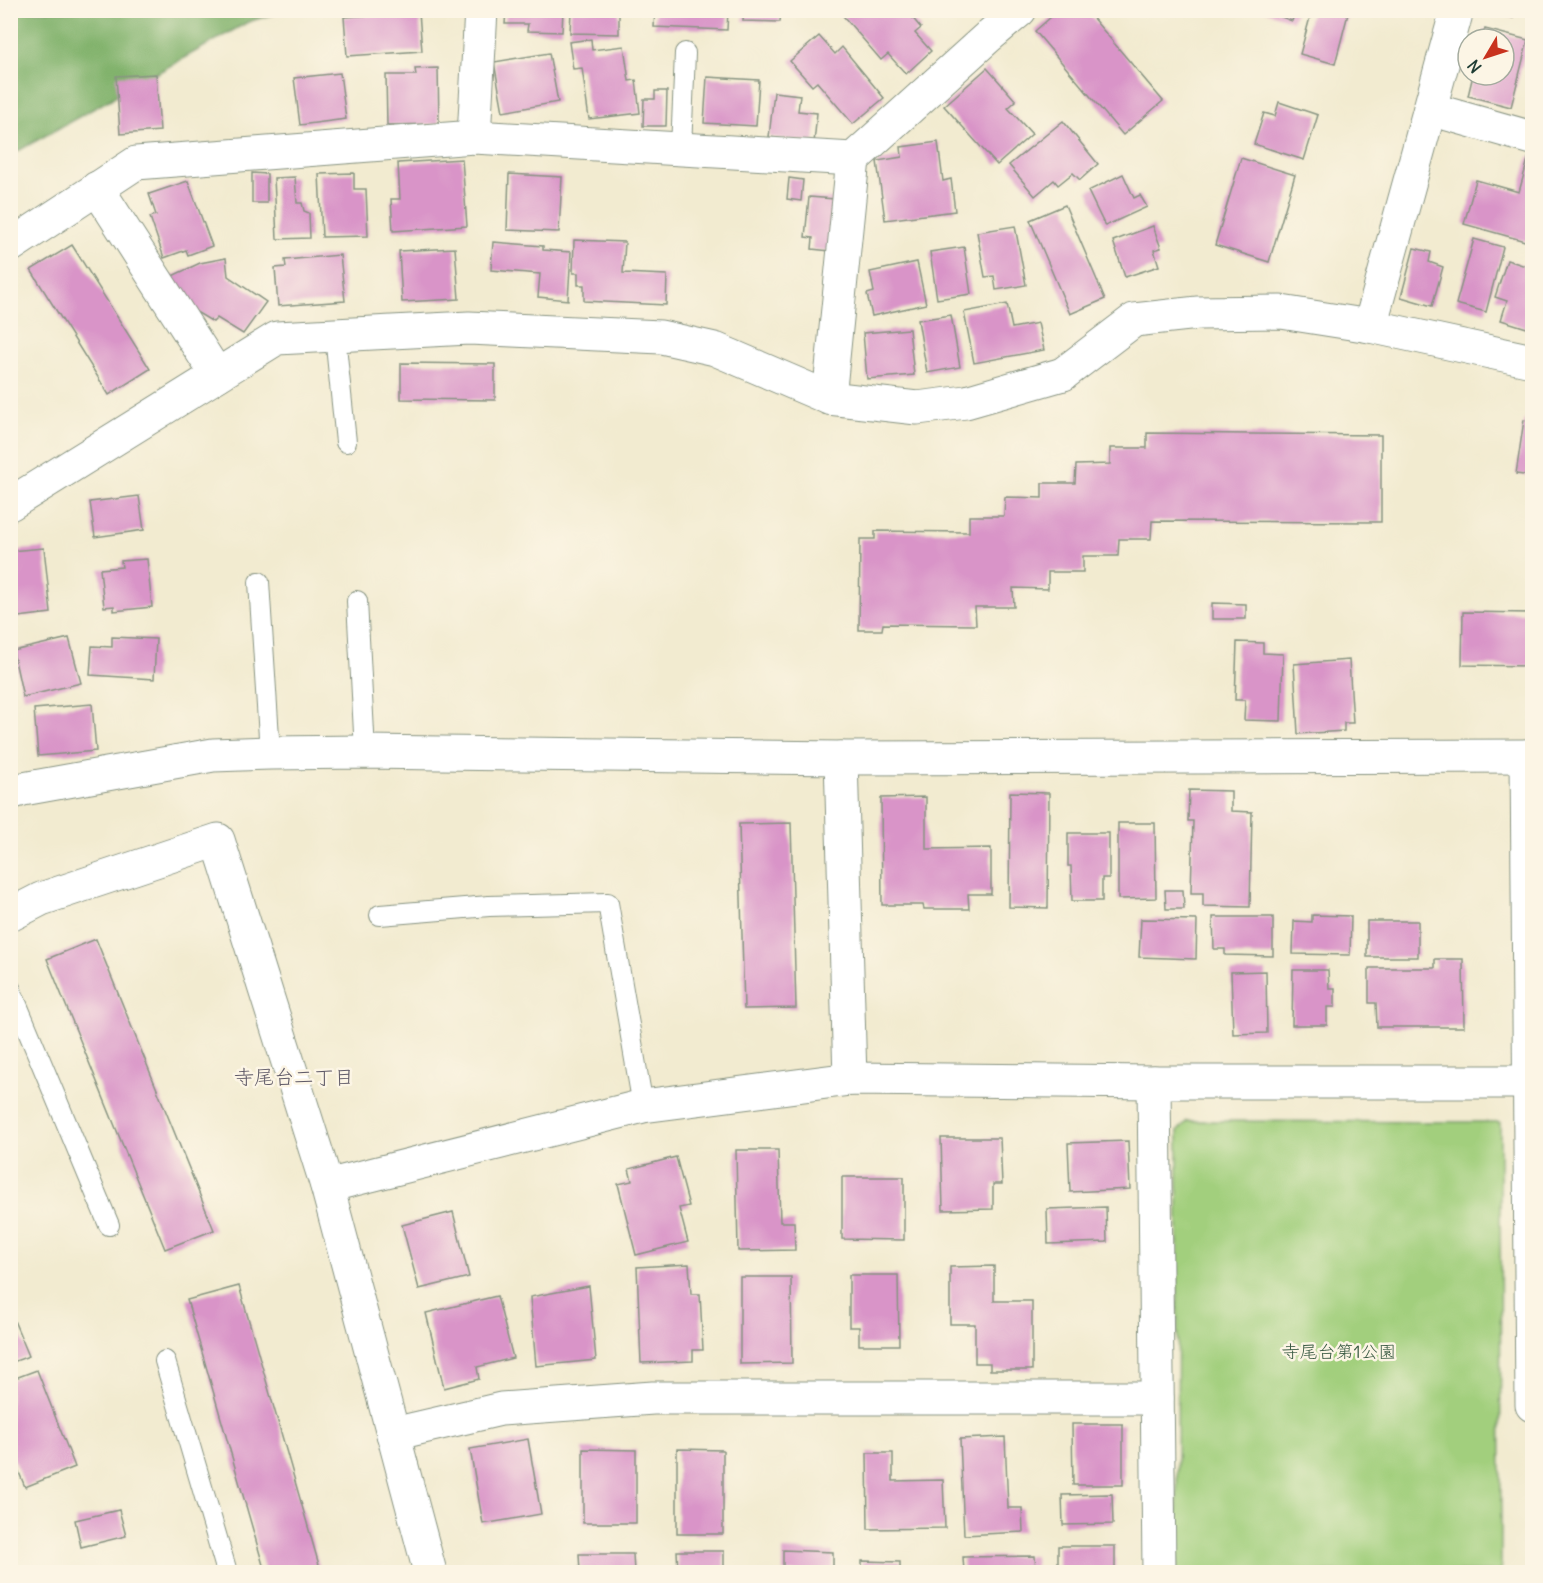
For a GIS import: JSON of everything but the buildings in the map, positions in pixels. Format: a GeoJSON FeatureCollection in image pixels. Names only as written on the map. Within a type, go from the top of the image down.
{"type":"FeatureCollection","features":[{"type":"Feature","properties":{"kind":"street"},"geometry":{"type":"LineString","coordinates":[[474,138],[481,10]]}},
{"type":"Feature","properties":{"kind":"street"},"geometry":{"type":"LineString","coordinates":[[829,398],[854,159],[1020,10]]}},
{"type":"Feature","properties":{"kind":"street"},"geometry":{"type":"LineString","coordinates":[[1370,326],[1457,10]]}},
{"type":"Feature","properties":{"kind":"street"},"geometry":{"type":"LineString","coordinates":[[1430,109],[1533,138]]}},
{"type":"Feature","properties":{"kind":"street"},"geometry":{"type":"LineString","coordinates":[[10,246],[136,163],[474,138],[854,159]]}},
{"type":"Feature","properties":{"kind":"street"},"geometry":{"type":"LineString","coordinates":[[97,188],[217,375]]}},
{"type":"Feature","properties":{"kind":"street"},"geometry":{"type":"LineString","coordinates":[[10,504],[277,338],[469,328],[661,337],[715,349],[829,398],[917,408],[966,402],[1064,374],[1134,320],[1198,313],[1281,312],[1370,326],[1533,362]]}},
{"type":"Feature","properties":{"kind":"street"},"geometry":{"type":"LineString","coordinates":[[10,793],[213,755],[270,753],[366,752],[841,758],[1530,756],[1533,1405]]}},
{"type":"Feature","properties":{"kind":"street"},"geometry":{"type":"LineString","coordinates":[[841,758],[850,1079]]}},
{"type":"Feature","properties":{"kind":"street"},"geometry":{"type":"LineString","coordinates":[[10,915],[41,899],[218,840],[327,1186],[430,1572]]}},
{"type":"Feature","properties":{"kind":"street"},"geometry":{"type":"LineString","coordinates":[[327,1186],[643,1106],[850,1079],[1532,1082]]}},
{"type":"Feature","properties":{"kind":"street"},"geometry":{"type":"LineString","coordinates":[[1154,1082],[1159,1572]]}},
{"type":"Feature","properties":{"kind":"street"},"geometry":{"type":"LineString","coordinates":[[393,1434],[501,1409],[653,1398],[1157,1398]]}},
{"type":"Feature","properties":{"kind":"lane"},"geometry":{"type":"LineString","coordinates":[[681,148],[685,53]]}},
{"type":"Feature","properties":{"kind":"lane"},"geometry":{"type":"LineString","coordinates":[[335,336],[346,442]]}},
{"type":"Feature","properties":{"kind":"lane"},"geometry":{"type":"LineString","coordinates":[[259,582],[270,753]]}},
{"type":"Feature","properties":{"kind":"lane"},"geometry":{"type":"LineString","coordinates":[[357,601],[366,752]]}},
{"type":"Feature","properties":{"kind":"lane"},"geometry":{"type":"LineString","coordinates":[[380,915],[489,906],[608,903],[643,1106]]}},
{"type":"Feature","properties":{"kind":"lane"},"geometry":{"type":"LineString","coordinates":[[10,988],[110,1225]]}},
{"type":"Feature","properties":{"kind":"lane"},"geometry":{"type":"LineString","coordinates":[[165,1361],[227,1572]]}},
{"type":"Feature","properties":{"kind":"green space"},"geometry":{"type":"Polygon","coordinates":[[[11,11],[283,11],[248,22],[11,155],[11,11]]]}},
{"type":"Feature","properties":{"kind":"green space","name":"寺尾台第1公園"},"geometry":{"type":"Polygon","coordinates":[[[1187,1121],[1500,1122],[1501,1572],[1177,1572],[1178,1131],[1187,1121]]]}},
{"type":"Feature","properties":{"kind":"district","name":"寺尾台二丁目"},"geometry":{"type":"Point","coordinates":[294,1077]}}]}
